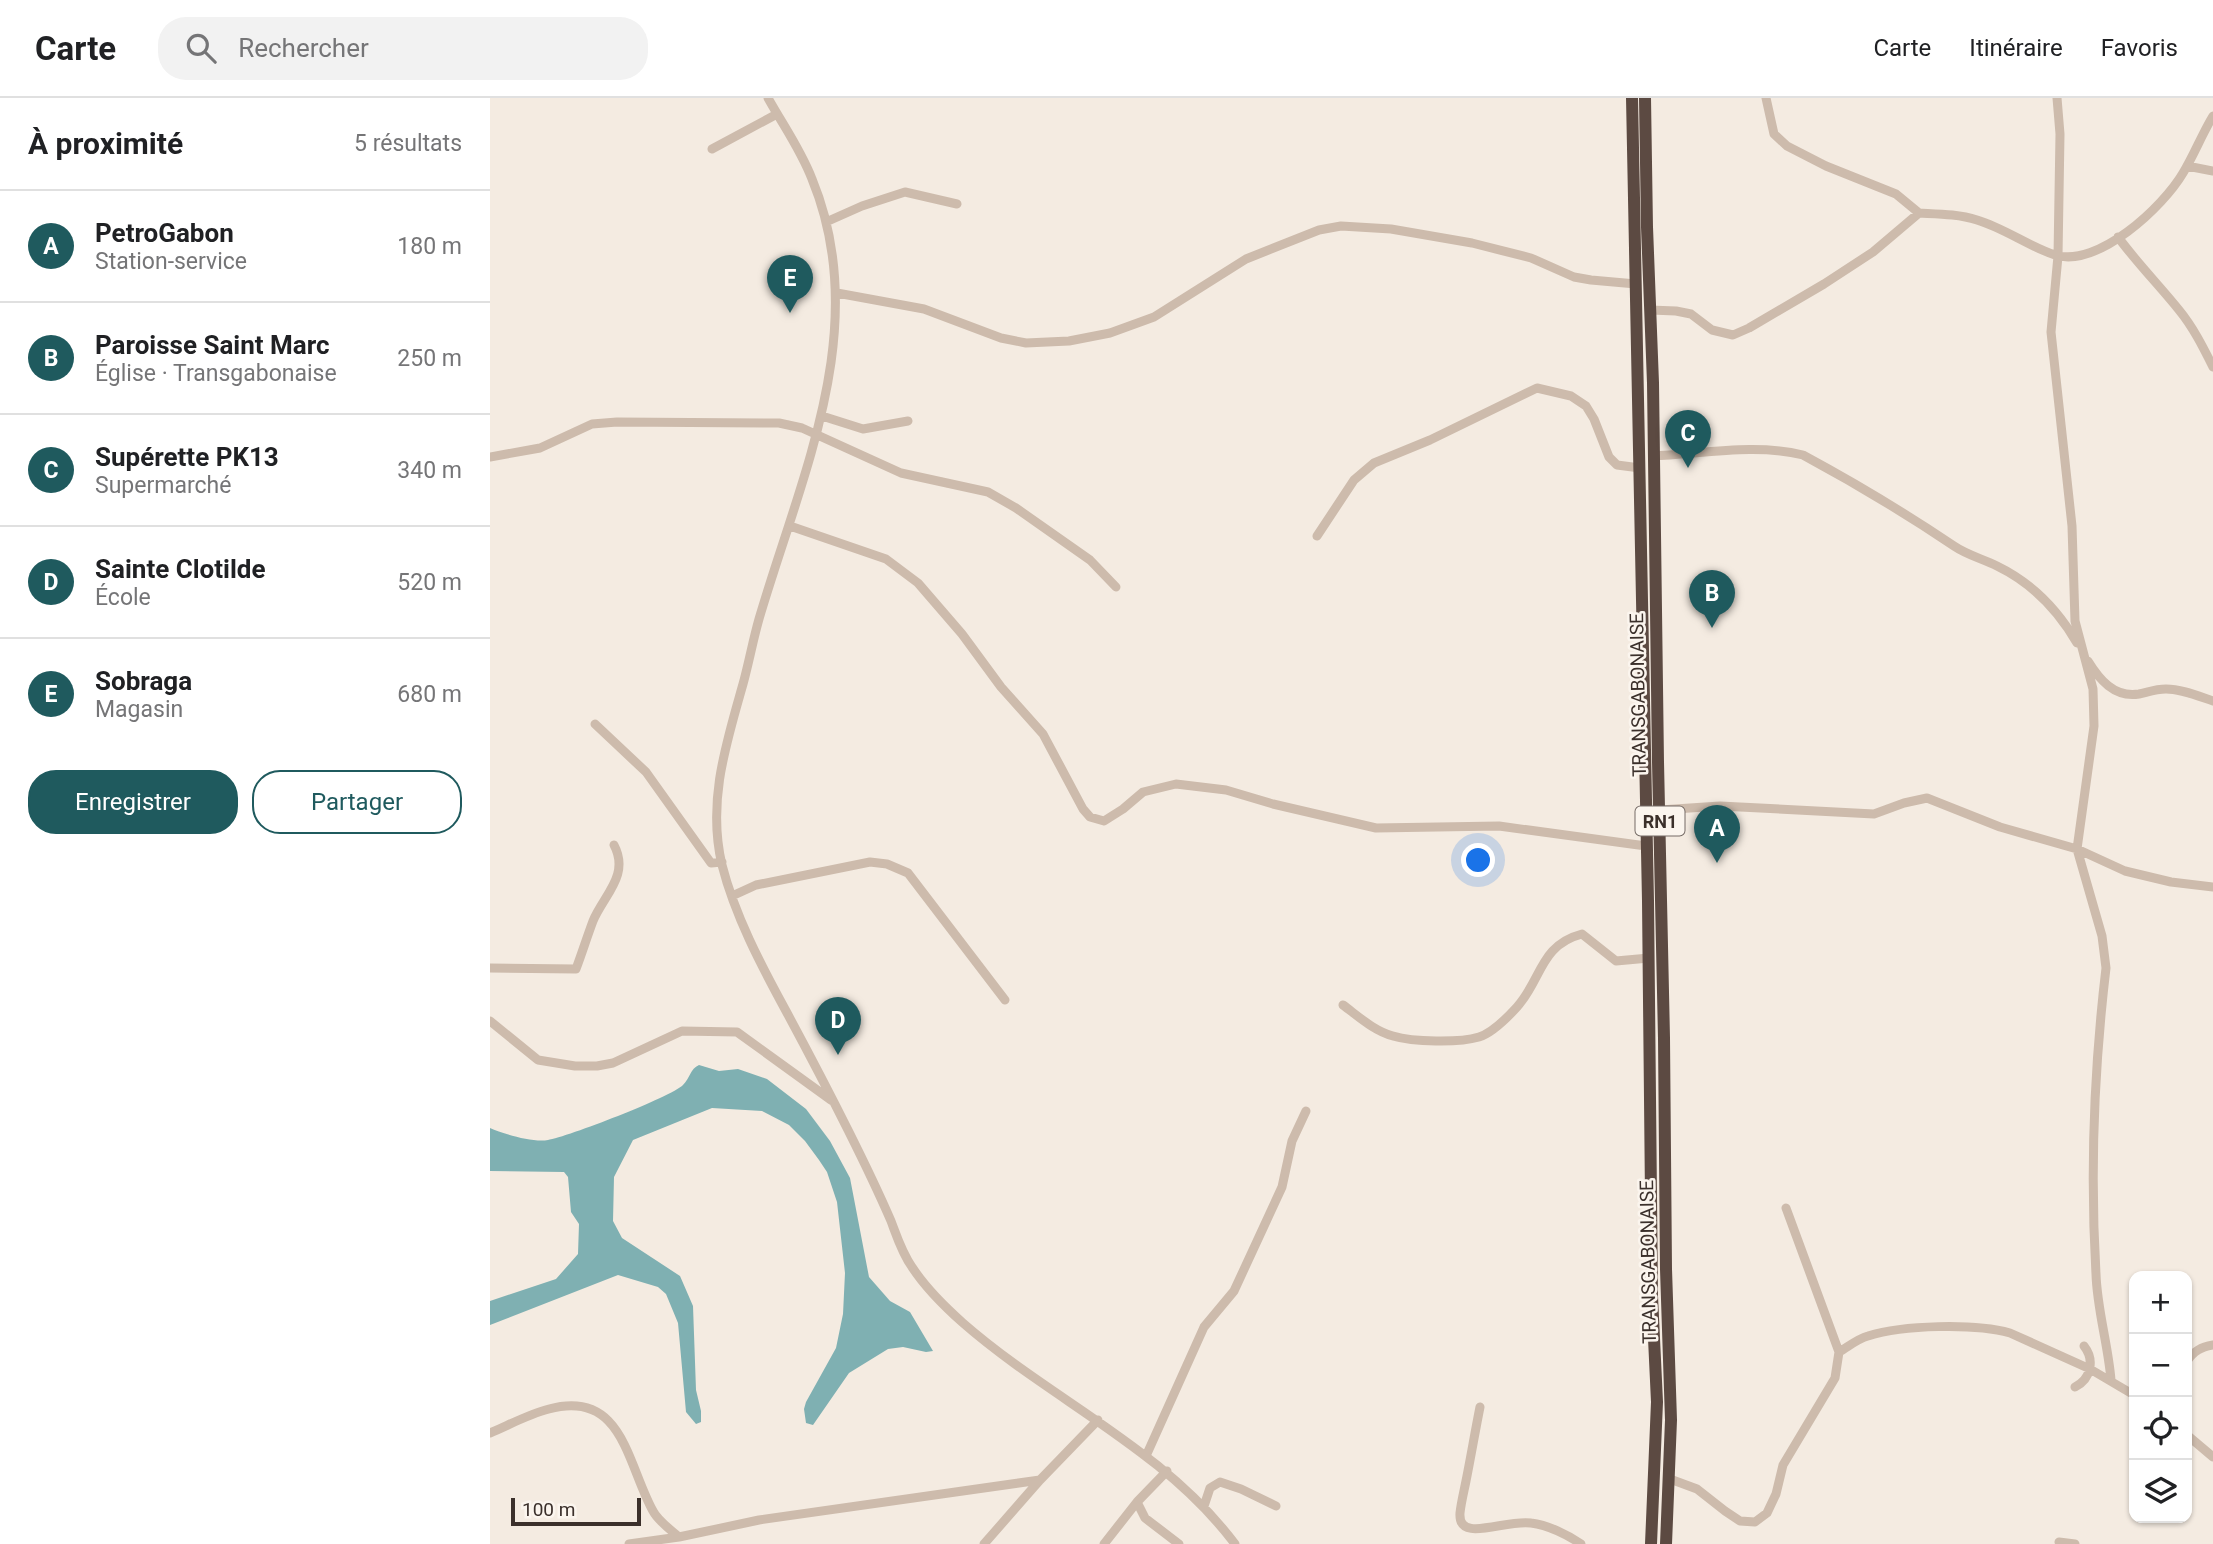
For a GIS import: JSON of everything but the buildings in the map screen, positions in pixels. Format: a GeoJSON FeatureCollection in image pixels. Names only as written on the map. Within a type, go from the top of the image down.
{"type":"FeatureCollection","features":[{"type":"Feature","properties":{"kind":"highway","name":"TRANSGABONAISE"},"geometry":{"type":"LineString","coordinates":[[1632,98],[1649,958],[1652,1296],[1657,1402],[1651,1544]]}},
{"type":"Feature","properties":{"kind":"highway","name":"TRANSGABONAISE"},"geometry":{"type":"LineString","coordinates":[[1645,98],[1671,1420],[1666,1544]]}},
{"type":"Feature","properties":{"kind":"street"},"geometry":{"type":"LineString","coordinates":[[1766,98],[1774,134],[1787,146],[1826,166],[1896,194],[1919,213],[1979,220],[2058,256],[2073,257],[2090,253],[2118,237],[2152,211],[2187,166],[2213,117]]}},
{"type":"Feature","properties":{"kind":"street"},"geometry":{"type":"LineString","coordinates":[[2057,98],[2060,134],[2058,256],[2051,332],[2072,526],[2075,621],[2093,689],[2095,726],[2077,849],[2102,936],[2106,968],[2092,1165],[2096,1275],[2108,1344],[2111,1380]]}},
{"type":"Feature","properties":{"kind":"street"},"geometry":{"type":"LineString","coordinates":[[770,99],[814,181],[833,253],[837,293],[833,356],[822,416],[759,619],[721,766],[716,822],[722,862],[732,896],[768,978],[833,1101],[913,1269],[957,1318],[984,1341],[1167,1471],[1204,1506],[1235,1544]]}},
{"type":"Feature","properties":{"kind":"street"},"geometry":{"type":"LineString","coordinates":[[712,149],[777,114]]}},
{"type":"Feature","properties":{"kind":"street"},"geometry":{"type":"LineString","coordinates":[[2187,166],[2213,171]]}},
{"type":"Feature","properties":{"kind":"street"},"geometry":{"type":"LineString","coordinates":[[826,222],[862,206],[905,192],[957,204]]}},
{"type":"Feature","properties":{"kind":"street"},"geometry":{"type":"LineString","coordinates":[[1650,310],[1692,314],[1713,330],[1732,335],[1749,328],[1824,284],[1873,251],[1919,213]]}},
{"type":"Feature","properties":{"kind":"street"},"geometry":{"type":"LineString","coordinates":[[837,293],[923,309],[1001,338],[1026,343],[1069,341],[1110,333],[1154,317],[1246,259],[1319,230],[1341,226],[1391,229],[1472,243],[1531,258],[1591,281],[1636,284]]}},
{"type":"Feature","properties":{"kind":"street"},"geometry":{"type":"LineString","coordinates":[[2118,237],[2180,310],[2213,367]]}},
{"type":"Feature","properties":{"kind":"street"},"geometry":{"type":"LineString","coordinates":[[1317,536],[1354,480],[1374,464],[1537,388],[1571,396],[1586,406],[1609,457],[1617,465],[1640,468]]}},
{"type":"Feature","properties":{"kind":"street"},"geometry":{"type":"LineString","coordinates":[[822,416],[863,429],[908,421]]}},
{"type":"Feature","properties":{"kind":"street"},"geometry":{"type":"LineString","coordinates":[[490,457],[540,448],[592,424],[779,423],[802,428],[901,473],[988,492],[1016,508],[1090,560],[1116,587]]}},
{"type":"Feature","properties":{"kind":"street"},"geometry":{"type":"LineString","coordinates":[[1653,456],[1740,451],[1787,451],[1803,455],[1922,523],[1965,553],[2021,579],[2057,612],[2099,678],[2112,689],[2138,694],[2168,689],[2213,701]]}},
{"type":"Feature","properties":{"kind":"street"},"geometry":{"type":"LineString","coordinates":[[790,526],[886,559],[918,583],[962,634],[1001,687],[1043,734],[1083,810],[1098,821],[1110,818],[1143,792],[1176,784],[1226,790],[1376,828],[1499,826],[1646,846]]}},
{"type":"Feature","properties":{"kind":"street"},"geometry":{"type":"LineString","coordinates":[[595,724],[646,772],[711,863],[722,862]]}},
{"type":"Feature","properties":{"kind":"street"},"geometry":{"type":"LineString","coordinates":[[1660,810],[1720,806],[1874,814],[1927,798],[2000,827],[2077,849],[2125,871],[2171,882],[2213,887]]}},
{"type":"Feature","properties":{"kind":"street"},"geometry":{"type":"LineString","coordinates":[[490,968],[576,969],[594,920],[619,876],[618,853],[614,845]]}},
{"type":"Feature","properties":{"kind":"street"},"geometry":{"type":"LineString","coordinates":[[732,896],[756,885],[870,862],[899,867],[908,873],[1005,1000]]}},
{"type":"Feature","properties":{"kind":"street"},"geometry":{"type":"LineString","coordinates":[[1343,1005],[1370,1025],[1392,1036],[1413,1040],[1466,1040],[1481,1037],[1518,1006],[1544,960],[1567,938],[1582,934],[1616,961],[1649,958]]}},
{"type":"Feature","properties":{"kind":"street"},"geometry":{"type":"LineString","coordinates":[[490,1021],[538,1060],[575,1066],[612,1063],[682,1031],[737,1032],[833,1101]]}},
{"type":"Feature","properties":{"kind":"street"},"geometry":{"type":"LineString","coordinates":[[1146,1456],[1204,1327],[1234,1291],[1282,1187],[1292,1141],[1306,1111]]}},
{"type":"Feature","properties":{"kind":"street"},"geometry":{"type":"LineString","coordinates":[[1670,1479],[1697,1489],[1740,1521],[1755,1522],[1767,1513],[1776,1494],[1783,1465],[1835,1378],[1839,1352],[1786,1208]]}},
{"type":"Feature","properties":{"kind":"street"},"geometry":{"type":"LineString","coordinates":[[1839,1352],[1861,1338],[1886,1331],[1985,1327],[2010,1332],[2090,1369],[2129,1392]]}},
{"type":"Feature","properties":{"kind":"street"},"geometry":{"type":"LineString","coordinates":[[2192,1354],[2202,1347],[2213,1345]]}},
{"type":"Feature","properties":{"kind":"street"},"geometry":{"type":"LineString","coordinates":[[2075,1387],[2086,1380],[2090,1369],[2089,1355],[2084,1346]]}},
{"type":"Feature","properties":{"kind":"street"},"geometry":{"type":"LineString","coordinates":[[490,1433],[549,1409],[572,1405],[587,1406],[604,1414],[626,1445],[654,1514],[679,1537]]}},
{"type":"Feature","properties":{"kind":"street"},"geometry":{"type":"LineString","coordinates":[[1464,1536],[1460,1513],[1480,1407]]}},
{"type":"Feature","properties":{"kind":"street"},"geometry":{"type":"LineString","coordinates":[[984,1544],[1098,1420]]}},
{"type":"Feature","properties":{"kind":"street"},"geometry":{"type":"LineString","coordinates":[[2192,1438],[2213,1457]]}},
{"type":"Feature","properties":{"kind":"street"},"geometry":{"type":"LineString","coordinates":[[1104,1544],[1137,1502],[1167,1471]]}},
{"type":"Feature","properties":{"kind":"street"},"geometry":{"type":"LineString","coordinates":[[629,1544],[679,1537],[759,1520],[1040,1480]]}},
{"type":"Feature","properties":{"kind":"street"},"geometry":{"type":"LineString","coordinates":[[1204,1506],[1209,1488],[1220,1482],[1276,1506]]}},
{"type":"Feature","properties":{"kind":"street"},"geometry":{"type":"LineString","coordinates":[[1137,1502],[1145,1518],[1180,1544]]}},
{"type":"Feature","properties":{"kind":"street"},"geometry":{"type":"LineString","coordinates":[[1486,1538],[1515,1524],[1531,1523],[1569,1536],[1581,1544]]}},
{"type":"Feature","properties":{"kind":"street"},"geometry":{"type":"LineString","coordinates":[[2059,1542],[2075,1544]]}},
{"type":"Feature","properties":{"kind":"water"},"geometry":{"type":"Polygon","coordinates":[[[699,1065],[719,1071],[738,1069],[767,1079],[806,1109],[830,1141],[850,1178],[869,1277],[890,1301],[910,1312],[933,1351],[903,1347],[888,1349],[849,1373],[813,1425],[806,1423],[804,1409],[836,1348],[843,1314],[845,1273],[837,1202],[827,1172],[805,1141],[789,1125],[762,1111],[712,1108],[633,1140],[614,1177],[613,1221],[622,1238],[680,1276],[693,1306],[696,1390],[701,1422],[696,1424],[686,1412],[678,1323],[666,1294],[658,1287],[618,1275],[490,1325],[490,1301],[556,1279],[578,1254],[579,1224],[571,1212],[568,1177],[564,1172],[490,1171],[490,1128],[535,1140],[559,1137],[618,1116],[675,1091],[699,1065]]]}},
{"type":"Feature","properties":{"kind":"place","name":"Sobraga"},"geometry":{"type":"Point","coordinates":[790,313]}},
{"type":"Feature","properties":{"kind":"place","name":"Supérette PK13"},"geometry":{"type":"Point","coordinates":[1688,468]}},
{"type":"Feature","properties":{"kind":"place","name":"Paroisse Saint Marc"},"geometry":{"type":"Point","coordinates":[1712,628]}},
{"type":"Feature","properties":{"kind":"place","name":"PetroGabon"},"geometry":{"type":"Point","coordinates":[1717,863]}},
{"type":"Feature","properties":{"kind":"place","name":"Sainte Clotilde"},"geometry":{"type":"Point","coordinates":[838,1055]}}]}
